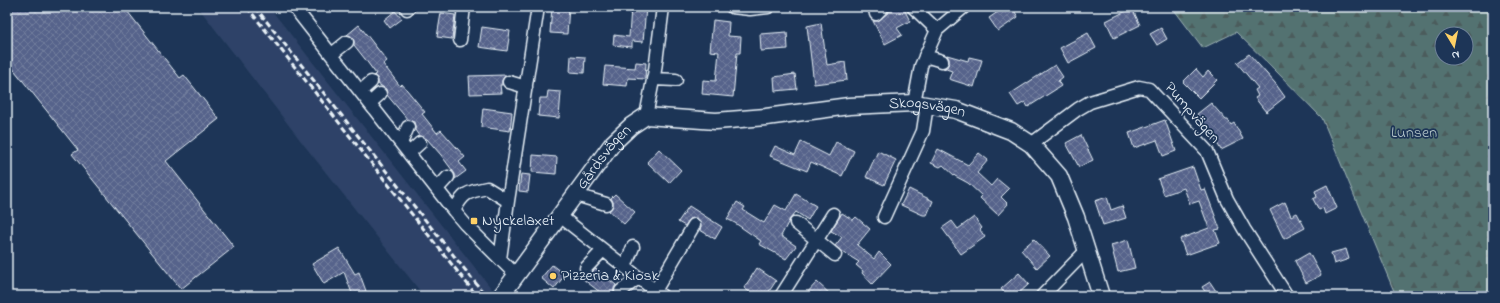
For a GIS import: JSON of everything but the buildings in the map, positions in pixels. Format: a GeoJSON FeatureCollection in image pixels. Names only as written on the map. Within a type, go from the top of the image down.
{"type":"FeatureCollection","features":[{"type":"Feature","properties":{"kind":"street"},"geometry":{"type":"LineString","coordinates":[[294,7],[454,211],[516,275]]}},
{"type":"Feature","properties":{"kind":"street"},"geometry":{"type":"LineString","coordinates":[[460,40],[464,7]]}},
{"type":"Feature","properties":{"kind":"street"},"geometry":{"type":"LineString","coordinates":[[500,259],[538,7]]}},
{"type":"Feature","properties":{"kind":"street","name":"Gårdsvägen"},"geometry":{"type":"LineString","coordinates":[[503,295],[613,143],[631,126],[646,116],[653,79],[663,7]]}},
{"type":"Feature","properties":{"kind":"street"},"geometry":{"type":"LineString","coordinates":[[732,7],[750,9],[768,7]]}},
{"type":"Feature","properties":{"kind":"street"},"geometry":{"type":"LineString","coordinates":[[884,217],[923,131],[921,66],[937,30],[964,7]]}},
{"type":"Feature","properties":{"kind":"street"},"geometry":{"type":"LineString","coordinates":[[914,10],[937,30]]}},
{"type":"Feature","properties":{"kind":"street"},"geometry":{"type":"LineString","coordinates":[[332,54],[347,42]]}},
{"type":"Feature","properties":{"kind":"street"},"geometry":{"type":"LineString","coordinates":[[925,56],[942,61]]}},
{"type":"Feature","properties":{"kind":"street"},"geometry":{"type":"LineString","coordinates":[[653,79],[676,80]]}},
{"type":"Feature","properties":{"kind":"street"},"geometry":{"type":"LineString","coordinates":[[361,91],[371,82]]}},
{"type":"Feature","properties":{"kind":"street"},"geometry":{"type":"LineString","coordinates":[[509,82],[526,87]]}},
{"type":"Feature","properties":{"kind":"street","name":"Pumpvägen"},"geometry":{"type":"LineString","coordinates":[[1031,144],[1078,109],[1090,102],[1139,87],[1149,89],[1206,151],[1230,205],[1287,296]]}},
{"type":"Feature","properties":{"kind":"street"},"geometry":{"type":"LineString","coordinates":[[370,102],[380,94]]}},
{"type":"Feature","properties":{"kind":"street","name":"Skogsvägen"},"geometry":{"type":"LineString","coordinates":[[646,116],[716,121],[766,117],[849,106],[921,104],[956,110],[1011,131],[1031,144],[1059,176],[1076,217],[1102,296]]}},
{"type":"Feature","properties":{"kind":"street"},"geometry":{"type":"LineString","coordinates":[[401,143],[408,127]]}},
{"type":"Feature","properties":{"kind":"street"},"geometry":{"type":"LineString","coordinates":[[409,153],[420,143]]}},
{"type":"Feature","properties":{"kind":"street"},"geometry":{"type":"LineString","coordinates":[[437,189],[448,177]]}},
{"type":"Feature","properties":{"kind":"street"},"geometry":{"type":"LineString","coordinates":[[454,211],[461,198],[473,191],[487,188],[508,201]]}},
{"type":"Feature","properties":{"kind":"street"},"geometry":{"type":"LineString","coordinates":[[576,195],[606,204]]}},
{"type":"Feature","properties":{"kind":"street"},"geometry":{"type":"LineString","coordinates":[[781,296],[833,214]]}},
{"type":"Feature","properties":{"kind":"street"},"geometry":{"type":"LineString","coordinates":[[560,216],[658,294],[694,225]]}},
{"type":"Feature","properties":{"kind":"street"},"geometry":{"type":"LineString","coordinates":[[796,223],[835,255]]}},
{"type":"Feature","properties":{"kind":"street"},"geometry":{"type":"LineString","coordinates":[[625,267],[633,247]]}},
{"type":"Feature","properties":{"kind":"street"},"geometry":{"type":"LineString","coordinates":[[586,268],[603,250]]}},
{"type":"Feature","properties":{"kind":"street"},"geometry":{"type":"LineString","coordinates":[[1042,296],[1086,250]]}},
{"type":"Feature","properties":{"kind":"street"},"geometry":{"type":"LineString","coordinates":[[622,291],[638,278]]}},
{"type":"Feature","properties":{"kind":"shaded area"},"geometry":{"type":"Polygon","coordinates":[[[198,7],[269,7],[495,293],[493,296],[424,296],[304,145],[198,7]]]}},
{"type":"Feature","properties":{"kind":"green space","name":"Lunsen"},"geometry":{"type":"Polygon","coordinates":[[[1172,7],[1493,7],[1493,296],[1396,296],[1322,118],[1236,32],[1203,48],[1172,7]]]}},
{"type":"Feature","properties":{"kind":"railway"},"geometry":{"type":"LineString","coordinates":[[247,7],[477,296]]}},
{"type":"Feature","properties":{"kind":"railway"},"geometry":{"type":"LineString","coordinates":[[255,7],[486,296]]}},
{"type":"Feature","properties":{"kind":"place","name":"Nyckelaxet"},"geometry":{"type":"Point","coordinates":[474,221]}},
{"type":"Feature","properties":{"kind":"place","name":"Pizzeria & Kiosk"},"geometry":{"type":"Point","coordinates":[553,276]}}]}
